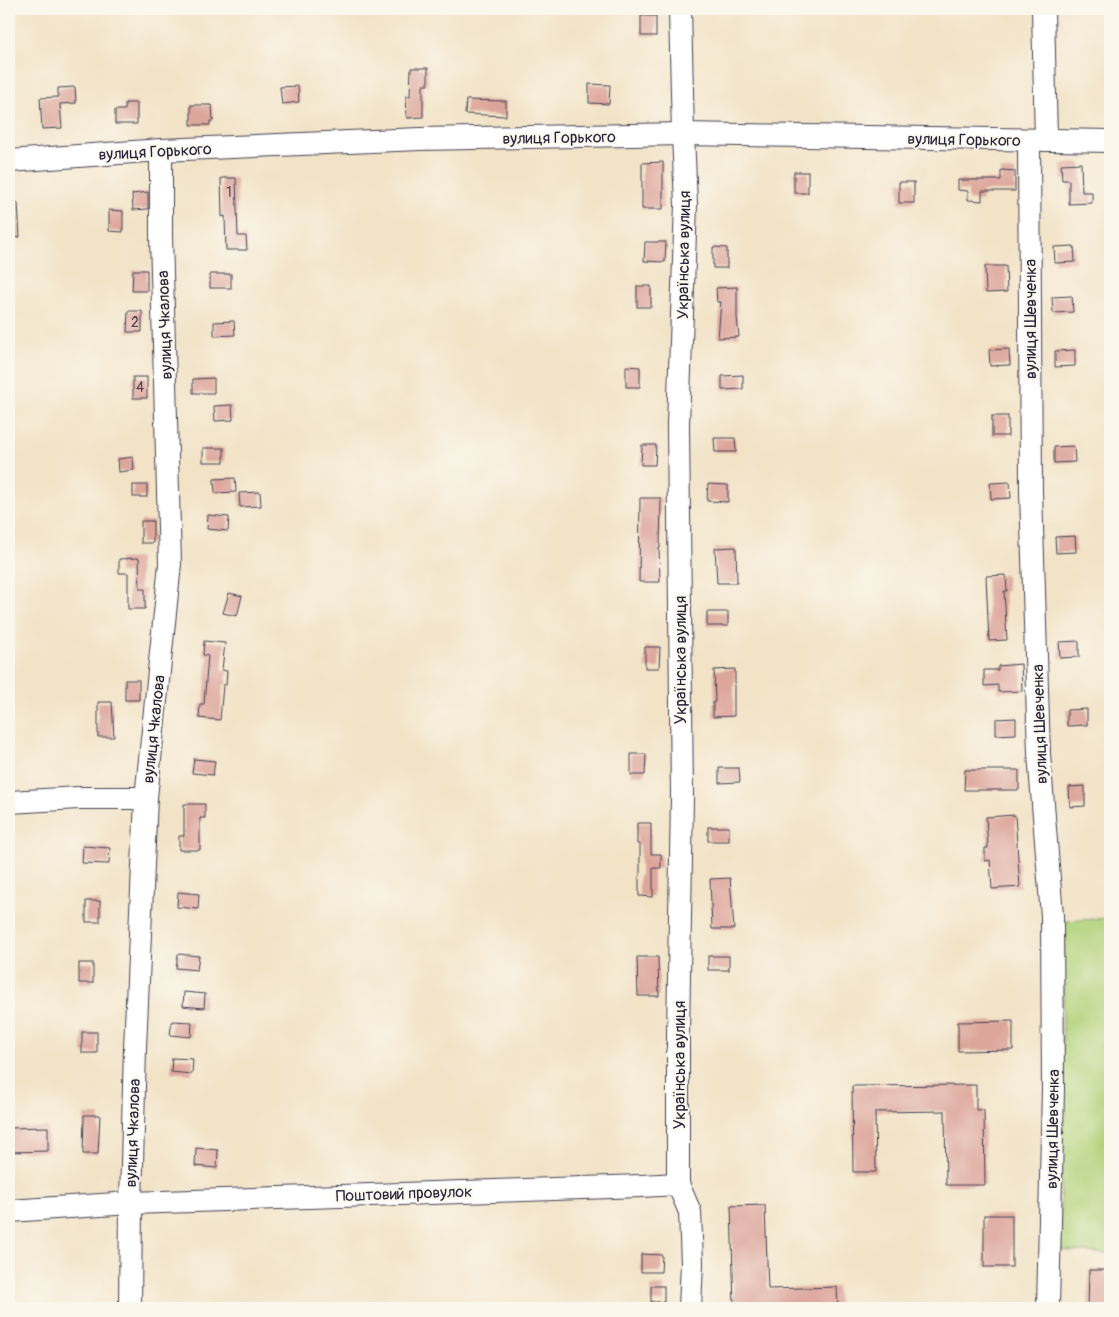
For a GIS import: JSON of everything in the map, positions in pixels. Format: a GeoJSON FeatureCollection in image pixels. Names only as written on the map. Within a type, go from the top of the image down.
{"type":"FeatureCollection","features":[{"type":"Feature","properties":{"kind":"street","name":"Українська вулиця"},"geometry":{"type":"LineString","coordinates":[[680,9],[686,205],[678,424],[682,796],[678,1035],[678,1184],[690,1212],[692,1263],[690,1308]]}},
{"type":"Feature","properties":{"kind":"street","name":"вулиця Шевченка"},"geometry":{"type":"LineString","coordinates":[[1043,9],[1037,140],[1032,510],[1039,754],[1052,916],[1053,1088],[1048,1308]]}},
{"type":"Feature","properties":{"kind":"street","name":"вулиця Горького"},"geometry":{"type":"LineString","coordinates":[[9,162],[161,150],[420,139],[683,134],[1110,141]]}},
{"type":"Feature","properties":{"kind":"street","name":"вулиця Чкалова"},"geometry":{"type":"LineString","coordinates":[[130,1308],[130,1203],[146,798],[170,564],[161,236],[161,150]]}},
{"type":"Feature","properties":{"kind":"street"},"geometry":{"type":"LineString","coordinates":[[9,802],[79,798],[146,798]]}},
{"type":"Feature","properties":{"kind":"street","name":"Поштовий провулок"},"geometry":{"type":"LineString","coordinates":[[9,1211],[130,1203],[678,1184]]}},
{"type":"Feature","properties":{"kind":"green space"},"geometry":{"type":"Polygon","coordinates":[[[1110,918],[1110,1254],[1060,1250],[1064,921],[1110,918]]]}},
{"type":"Feature","properties":{"kind":"building"},"geometry":{"type":"Polygon","coordinates":[[[641,16],[656,16],[656,36],[641,36],[641,16]]]}},
{"type":"Feature","properties":{"kind":"building"},"geometry":{"type":"Polygon","coordinates":[[[411,68],[428,68],[428,85],[423,85],[423,117],[407,118],[406,96],[410,96],[411,68]]]}},
{"type":"Feature","properties":{"kind":"building"},"geometry":{"type":"Polygon","coordinates":[[[589,84],[610,85],[609,104],[589,103],[589,84]]]}},
{"type":"Feature","properties":{"kind":"building"},"geometry":{"type":"Polygon","coordinates":[[[298,86],[299,102],[282,104],[280,87],[298,86]]]}},
{"type":"Feature","properties":{"kind":"building"},"geometry":{"type":"Polygon","coordinates":[[[75,87],[76,103],[60,104],[62,128],[42,129],[40,98],[58,97],[58,88],[75,87]]]}},
{"type":"Feature","properties":{"kind":"building"},"geometry":{"type":"Polygon","coordinates":[[[466,100],[506,101],[506,116],[465,114],[466,100]]]}},
{"type":"Feature","properties":{"kind":"building"},"geometry":{"type":"Polygon","coordinates":[[[125,103],[137,103],[137,124],[115,124],[115,110],[125,110],[125,103]]]}},
{"type":"Feature","properties":{"kind":"building"},"geometry":{"type":"Polygon","coordinates":[[[191,105],[212,105],[213,121],[210,121],[210,125],[191,125],[191,105]]]}},
{"type":"Feature","properties":{"kind":"building"},"geometry":{"type":"Polygon","coordinates":[[[663,162],[663,209],[642,209],[642,163],[663,162]]]}},
{"type":"Feature","properties":{"kind":"building"},"geometry":{"type":"Polygon","coordinates":[[[1081,163],[1082,192],[1092,192],[1092,203],[1069,204],[1069,180],[1062,180],[1061,164],[1081,163]]]}},
{"type":"Feature","properties":{"kind":"building"},"geometry":{"type":"Polygon","coordinates":[[[1001,170],[1015,171],[1015,191],[982,191],[982,201],[968,200],[968,191],[958,190],[958,180],[1001,180],[1001,170]]]}},
{"type":"Feature","properties":{"kind":"building"},"geometry":{"type":"Polygon","coordinates":[[[794,172],[808,172],[808,193],[794,193],[794,172]]]}},
{"type":"Feature","properties":{"kind":"building"},"geometry":{"type":"Polygon","coordinates":[[[221,178],[236,178],[238,236],[246,236],[247,250],[226,250],[225,216],[222,217],[221,178]]]}},
{"type":"Feature","properties":{"kind":"building"},"geometry":{"type":"Polygon","coordinates":[[[899,182],[914,182],[914,203],[899,203],[899,182]]]}},
{"type":"Feature","properties":{"kind":"building"},"geometry":{"type":"Polygon","coordinates":[[[148,192],[148,209],[133,210],[132,194],[148,192]]]}},
{"type":"Feature","properties":{"kind":"building"},"geometry":{"type":"Polygon","coordinates":[[[9,203],[18,203],[20,237],[9,238],[9,203]]]}},
{"type":"Feature","properties":{"kind":"building"},"geometry":{"type":"Polygon","coordinates":[[[109,210],[123,211],[123,232],[109,231],[109,210]]]}},
{"type":"Feature","properties":{"kind":"building"},"geometry":{"type":"Polygon","coordinates":[[[645,242],[666,242],[665,262],[644,261],[645,242]]]}},
{"type":"Feature","properties":{"kind":"building"},"geometry":{"type":"Polygon","coordinates":[[[1074,246],[1075,262],[1055,263],[1054,247],[1074,246]]]}},
{"type":"Feature","properties":{"kind":"building"},"geometry":{"type":"Polygon","coordinates":[[[713,247],[727,248],[727,268],[713,268],[713,247]]]}},
{"type":"Feature","properties":{"kind":"building"},"geometry":{"type":"Polygon","coordinates":[[[985,266],[1006,266],[1007,292],[986,293],[985,266]]]}},
{"type":"Feature","properties":{"kind":"building"},"geometry":{"type":"Polygon","coordinates":[[[133,270],[147,270],[147,291],[132,291],[133,270]]]}},
{"type":"Feature","properties":{"kind":"building"},"geometry":{"type":"Polygon","coordinates":[[[210,274],[231,274],[231,288],[210,288],[210,274]]]}},
{"type":"Feature","properties":{"kind":"building"},"geometry":{"type":"Polygon","coordinates":[[[637,286],[651,286],[651,307],[637,307],[637,286]]]}},
{"type":"Feature","properties":{"kind":"building"},"geometry":{"type":"Polygon","coordinates":[[[737,287],[739,337],[718,338],[721,302],[717,302],[716,288],[737,287]]]}},
{"type":"Feature","properties":{"kind":"building"},"geometry":{"type":"Polygon","coordinates":[[[1072,296],[1073,312],[1053,313],[1052,297],[1072,296]]]}},
{"type":"Feature","properties":{"kind":"building"},"geometry":{"type":"Polygon","coordinates":[[[128,311],[142,311],[142,332],[127,332],[128,311]]]}},
{"type":"Feature","properties":{"kind":"building"},"geometry":{"type":"Polygon","coordinates":[[[234,321],[235,335],[214,336],[214,322],[234,321]]]}},
{"type":"Feature","properties":{"kind":"building"},"geometry":{"type":"Polygon","coordinates":[[[1009,349],[1010,365],[990,366],[989,350],[1009,349]]]}},
{"type":"Feature","properties":{"kind":"building"},"geometry":{"type":"Polygon","coordinates":[[[1075,350],[1075,366],[1055,367],[1055,351],[1075,350]]]}},
{"type":"Feature","properties":{"kind":"building"},"geometry":{"type":"Polygon","coordinates":[[[626,366],[640,367],[640,387],[626,387],[626,366]]]}},
{"type":"Feature","properties":{"kind":"building"},"geometry":{"type":"Polygon","coordinates":[[[743,375],[743,389],[722,390],[722,376],[743,375]]]}},
{"type":"Feature","properties":{"kind":"building"},"geometry":{"type":"Polygon","coordinates":[[[133,377],[147,377],[147,398],[133,398],[133,377]]]}},
{"type":"Feature","properties":{"kind":"building"},"geometry":{"type":"Polygon","coordinates":[[[214,378],[214,393],[193,393],[193,379],[214,378]]]}},
{"type":"Feature","properties":{"kind":"building"},"geometry":{"type":"Polygon","coordinates":[[[232,405],[233,420],[215,421],[214,406],[232,405]]]}},
{"type":"Feature","properties":{"kind":"building"},"geometry":{"type":"Polygon","coordinates":[[[992,416],[1008,416],[1008,436],[992,436],[992,416]]]}},
{"type":"Feature","properties":{"kind":"building"},"geometry":{"type":"Polygon","coordinates":[[[714,438],[735,438],[736,452],[715,452],[714,438]]]}},
{"type":"Feature","properties":{"kind":"building"},"geometry":{"type":"Polygon","coordinates":[[[642,445],[656,445],[655,465],[641,465],[642,445]]]}},
{"type":"Feature","properties":{"kind":"building"},"geometry":{"type":"Polygon","coordinates":[[[1074,446],[1075,462],[1054,463],[1054,447],[1074,446]]]}},
{"type":"Feature","properties":{"kind":"building"},"geometry":{"type":"Polygon","coordinates":[[[203,448],[224,448],[224,462],[203,462],[203,448]]]}},
{"type":"Feature","properties":{"kind":"building"},"geometry":{"type":"Polygon","coordinates":[[[133,457],[134,470],[119,472],[118,459],[133,457]]]}},
{"type":"Feature","properties":{"kind":"building"},"geometry":{"type":"Polygon","coordinates":[[[235,478],[236,492],[215,493],[214,479],[235,478]]]}},
{"type":"Feature","properties":{"kind":"building"},"geometry":{"type":"Polygon","coordinates":[[[1010,482],[1011,498],[991,499],[990,483],[1010,482]]]}},
{"type":"Feature","properties":{"kind":"building"},"geometry":{"type":"Polygon","coordinates":[[[708,484],[728,485],[728,502],[707,501],[708,484]]]}},
{"type":"Feature","properties":{"kind":"building"},"geometry":{"type":"Polygon","coordinates":[[[133,485],[147,485],[147,497],[133,497],[133,485]]]}},
{"type":"Feature","properties":{"kind":"building"},"geometry":{"type":"Polygon","coordinates":[[[260,492],[261,506],[240,507],[239,493],[260,492]]]}},
{"type":"Feature","properties":{"kind":"building"},"geometry":{"type":"Polygon","coordinates":[[[640,498],[661,498],[660,582],[639,582],[640,498]]]}},
{"type":"Feature","properties":{"kind":"building"},"geometry":{"type":"Polygon","coordinates":[[[208,515],[229,517],[228,531],[207,529],[208,515]]]}},
{"type":"Feature","properties":{"kind":"building"},"geometry":{"type":"Polygon","coordinates":[[[141,521],[153,521],[153,543],[141,543],[141,521]]]}},
{"type":"Feature","properties":{"kind":"building"},"geometry":{"type":"Polygon","coordinates":[[[1075,536],[1076,552],[1056,553],[1055,537],[1075,536]]]}},
{"type":"Feature","properties":{"kind":"building"},"geometry":{"type":"Polygon","coordinates":[[[736,547],[737,583],[717,583],[715,548],[736,547]]]}},
{"type":"Feature","properties":{"kind":"building"},"geometry":{"type":"Polygon","coordinates":[[[139,558],[140,589],[145,589],[145,609],[128,609],[128,573],[119,573],[119,559],[139,558]]]}},
{"type":"Feature","properties":{"kind":"building"},"geometry":{"type":"Polygon","coordinates":[[[1006,575],[1007,591],[1004,591],[1007,640],[989,641],[986,576],[1006,575]]]}},
{"type":"Feature","properties":{"kind":"building"},"geometry":{"type":"Polygon","coordinates":[[[229,593],[242,596],[237,616],[223,613],[229,593]]]}},
{"type":"Feature","properties":{"kind":"building"},"geometry":{"type":"Polygon","coordinates":[[[707,612],[728,612],[728,626],[707,626],[707,612]]]}},
{"type":"Feature","properties":{"kind":"building"},"geometry":{"type":"Polygon","coordinates":[[[204,641],[225,643],[222,670],[227,671],[226,685],[223,685],[220,720],[199,718],[200,704],[204,704],[208,656],[203,655],[204,641]]]}},
{"type":"Feature","properties":{"kind":"building"},"geometry":{"type":"Polygon","coordinates":[[[1079,641],[1079,657],[1060,658],[1059,642],[1079,641]]]}},
{"type":"Feature","properties":{"kind":"building"},"geometry":{"type":"Polygon","coordinates":[[[645,647],[660,647],[659,668],[645,668],[645,647]]]}},
{"type":"Feature","properties":{"kind":"building"},"geometry":{"type":"Polygon","coordinates":[[[1021,664],[1022,691],[998,692],[998,685],[984,686],[984,670],[998,670],[998,666],[1021,664]]]}},
{"type":"Feature","properties":{"kind":"building"},"geometry":{"type":"Polygon","coordinates":[[[735,669],[734,716],[713,717],[713,702],[715,702],[714,670],[735,669]]]}},
{"type":"Feature","properties":{"kind":"building"},"geometry":{"type":"Polygon","coordinates":[[[125,680],[139,680],[139,700],[125,700],[125,680]]]}},
{"type":"Feature","properties":{"kind":"building"},"geometry":{"type":"Polygon","coordinates":[[[98,702],[112,702],[114,737],[98,737],[98,702]]]}},
{"type":"Feature","properties":{"kind":"building"},"geometry":{"type":"Polygon","coordinates":[[[1087,709],[1087,725],[1067,726],[1067,710],[1087,709]]]}},
{"type":"Feature","properties":{"kind":"building"},"geometry":{"type":"Polygon","coordinates":[[[1016,718],[1016,734],[996,735],[996,719],[1016,718]]]}},
{"type":"Feature","properties":{"kind":"building"},"geometry":{"type":"Polygon","coordinates":[[[631,754],[646,754],[645,775],[631,775],[631,754]]]}},
{"type":"Feature","properties":{"kind":"building"},"geometry":{"type":"Polygon","coordinates":[[[194,759],[215,761],[213,775],[192,773],[194,759]]]}},
{"type":"Feature","properties":{"kind":"building"},"geometry":{"type":"Polygon","coordinates":[[[719,768],[739,768],[740,782],[719,783],[719,768]]]}},
{"type":"Feature","properties":{"kind":"building"},"geometry":{"type":"Polygon","coordinates":[[[965,770],[1019,770],[1019,790],[964,790],[965,770]]]}},
{"type":"Feature","properties":{"kind":"building"},"geometry":{"type":"Polygon","coordinates":[[[1085,786],[1085,806],[1070,807],[1069,787],[1085,786]]]}},
{"type":"Feature","properties":{"kind":"building"},"geometry":{"type":"Polygon","coordinates":[[[184,804],[205,804],[205,818],[200,818],[200,850],[179,850],[179,836],[184,836],[184,804]]]}},
{"type":"Feature","properties":{"kind":"building"},"geometry":{"type":"Polygon","coordinates":[[[1015,815],[1020,887],[992,889],[990,860],[985,861],[985,848],[988,848],[986,817],[1015,815]]]}},
{"type":"Feature","properties":{"kind":"building"},"geometry":{"type":"Polygon","coordinates":[[[637,823],[651,823],[651,854],[661,854],[661,868],[653,868],[653,897],[639,896],[640,844],[637,844],[637,823]]]}},
{"type":"Feature","properties":{"kind":"building"},"geometry":{"type":"Polygon","coordinates":[[[708,827],[729,827],[729,841],[708,841],[708,827]]]}},
{"type":"Feature","properties":{"kind":"building"},"geometry":{"type":"Polygon","coordinates":[[[83,846],[110,848],[109,864],[82,863],[83,846]]]}},
{"type":"Feature","properties":{"kind":"building"},"geometry":{"type":"Polygon","coordinates":[[[730,878],[734,929],[712,929],[710,879],[730,878]]]}},
{"type":"Feature","properties":{"kind":"building"},"geometry":{"type":"Polygon","coordinates":[[[178,892],[199,894],[198,909],[177,907],[178,892]]]}},
{"type":"Feature","properties":{"kind":"building"},"geometry":{"type":"Polygon","coordinates":[[[86,901],[100,901],[100,922],[86,922],[86,901]]]}},
{"type":"Feature","properties":{"kind":"building"},"geometry":{"type":"Polygon","coordinates":[[[178,954],[199,956],[197,970],[176,968],[178,954]]]}},
{"type":"Feature","properties":{"kind":"building"},"geometry":{"type":"Polygon","coordinates":[[[708,956],[729,956],[729,970],[708,970],[708,956]]]}},
{"type":"Feature","properties":{"kind":"building"},"geometry":{"type":"Polygon","coordinates":[[[637,957],[658,957],[659,996],[638,996],[637,957]]]}},
{"type":"Feature","properties":{"kind":"building"},"geometry":{"type":"Polygon","coordinates":[[[79,963],[93,963],[93,983],[79,983],[79,963]]]}},
{"type":"Feature","properties":{"kind":"building"},"geometry":{"type":"Polygon","coordinates":[[[184,992],[205,994],[204,1008],[183,1006],[184,992]]]}},
{"type":"Feature","properties":{"kind":"building"},"geometry":{"type":"Polygon","coordinates":[[[172,1021],[192,1022],[191,1037],[170,1035],[172,1021]]]}},
{"type":"Feature","properties":{"kind":"building"},"geometry":{"type":"Polygon","coordinates":[[[1013,1021],[1013,1050],[958,1051],[958,1022],[1013,1021]]]}},
{"type":"Feature","properties":{"kind":"building"},"geometry":{"type":"Polygon","coordinates":[[[82,1032],[97,1032],[97,1053],[82,1053],[82,1032]]]}},
{"type":"Feature","properties":{"kind":"building"},"geometry":{"type":"Polygon","coordinates":[[[172,1058],[193,1059],[192,1074],[171,1072],[172,1058]]]}},
{"type":"Feature","properties":{"kind":"building"},"geometry":{"type":"Polygon","coordinates":[[[976,1085],[976,1110],[984,1110],[985,1185],[946,1185],[945,1111],[875,1112],[876,1172],[853,1172],[852,1086],[976,1085]]]}},
{"type":"Feature","properties":{"kind":"building"},"geometry":{"type":"Polygon","coordinates":[[[84,1115],[100,1115],[98,1154],[83,1154],[84,1115]]]}},
{"type":"Feature","properties":{"kind":"building"},"geometry":{"type":"Polygon","coordinates":[[[48,1127],[48,1151],[9,1152],[9,1128],[48,1127]]]}},
{"type":"Feature","properties":{"kind":"building"},"geometry":{"type":"Polygon","coordinates":[[[196,1148],[218,1150],[217,1168],[195,1166],[196,1148]]]}},
{"type":"Feature","properties":{"kind":"building"},"geometry":{"type":"Polygon","coordinates":[[[765,1205],[768,1289],[837,1287],[838,1308],[734,1308],[731,1206],[765,1205]]]}},
{"type":"Feature","properties":{"kind":"building"},"geometry":{"type":"Polygon","coordinates":[[[984,1215],[1012,1215],[1012,1267],[984,1267],[984,1215]]]}},
{"type":"Feature","properties":{"kind":"building"},"geometry":{"type":"Polygon","coordinates":[[[641,1254],[662,1255],[661,1272],[641,1272],[641,1254]]]}},
{"type":"Feature","properties":{"kind":"building"},"geometry":{"type":"Polygon","coordinates":[[[1089,1270],[1110,1270],[1110,1308],[1088,1308],[1089,1270]]]}},
{"type":"Feature","properties":{"kind":"building"},"geometry":{"type":"Polygon","coordinates":[[[651,1286],[664,1286],[664,1302],[651,1302],[651,1286]]]}}]}
